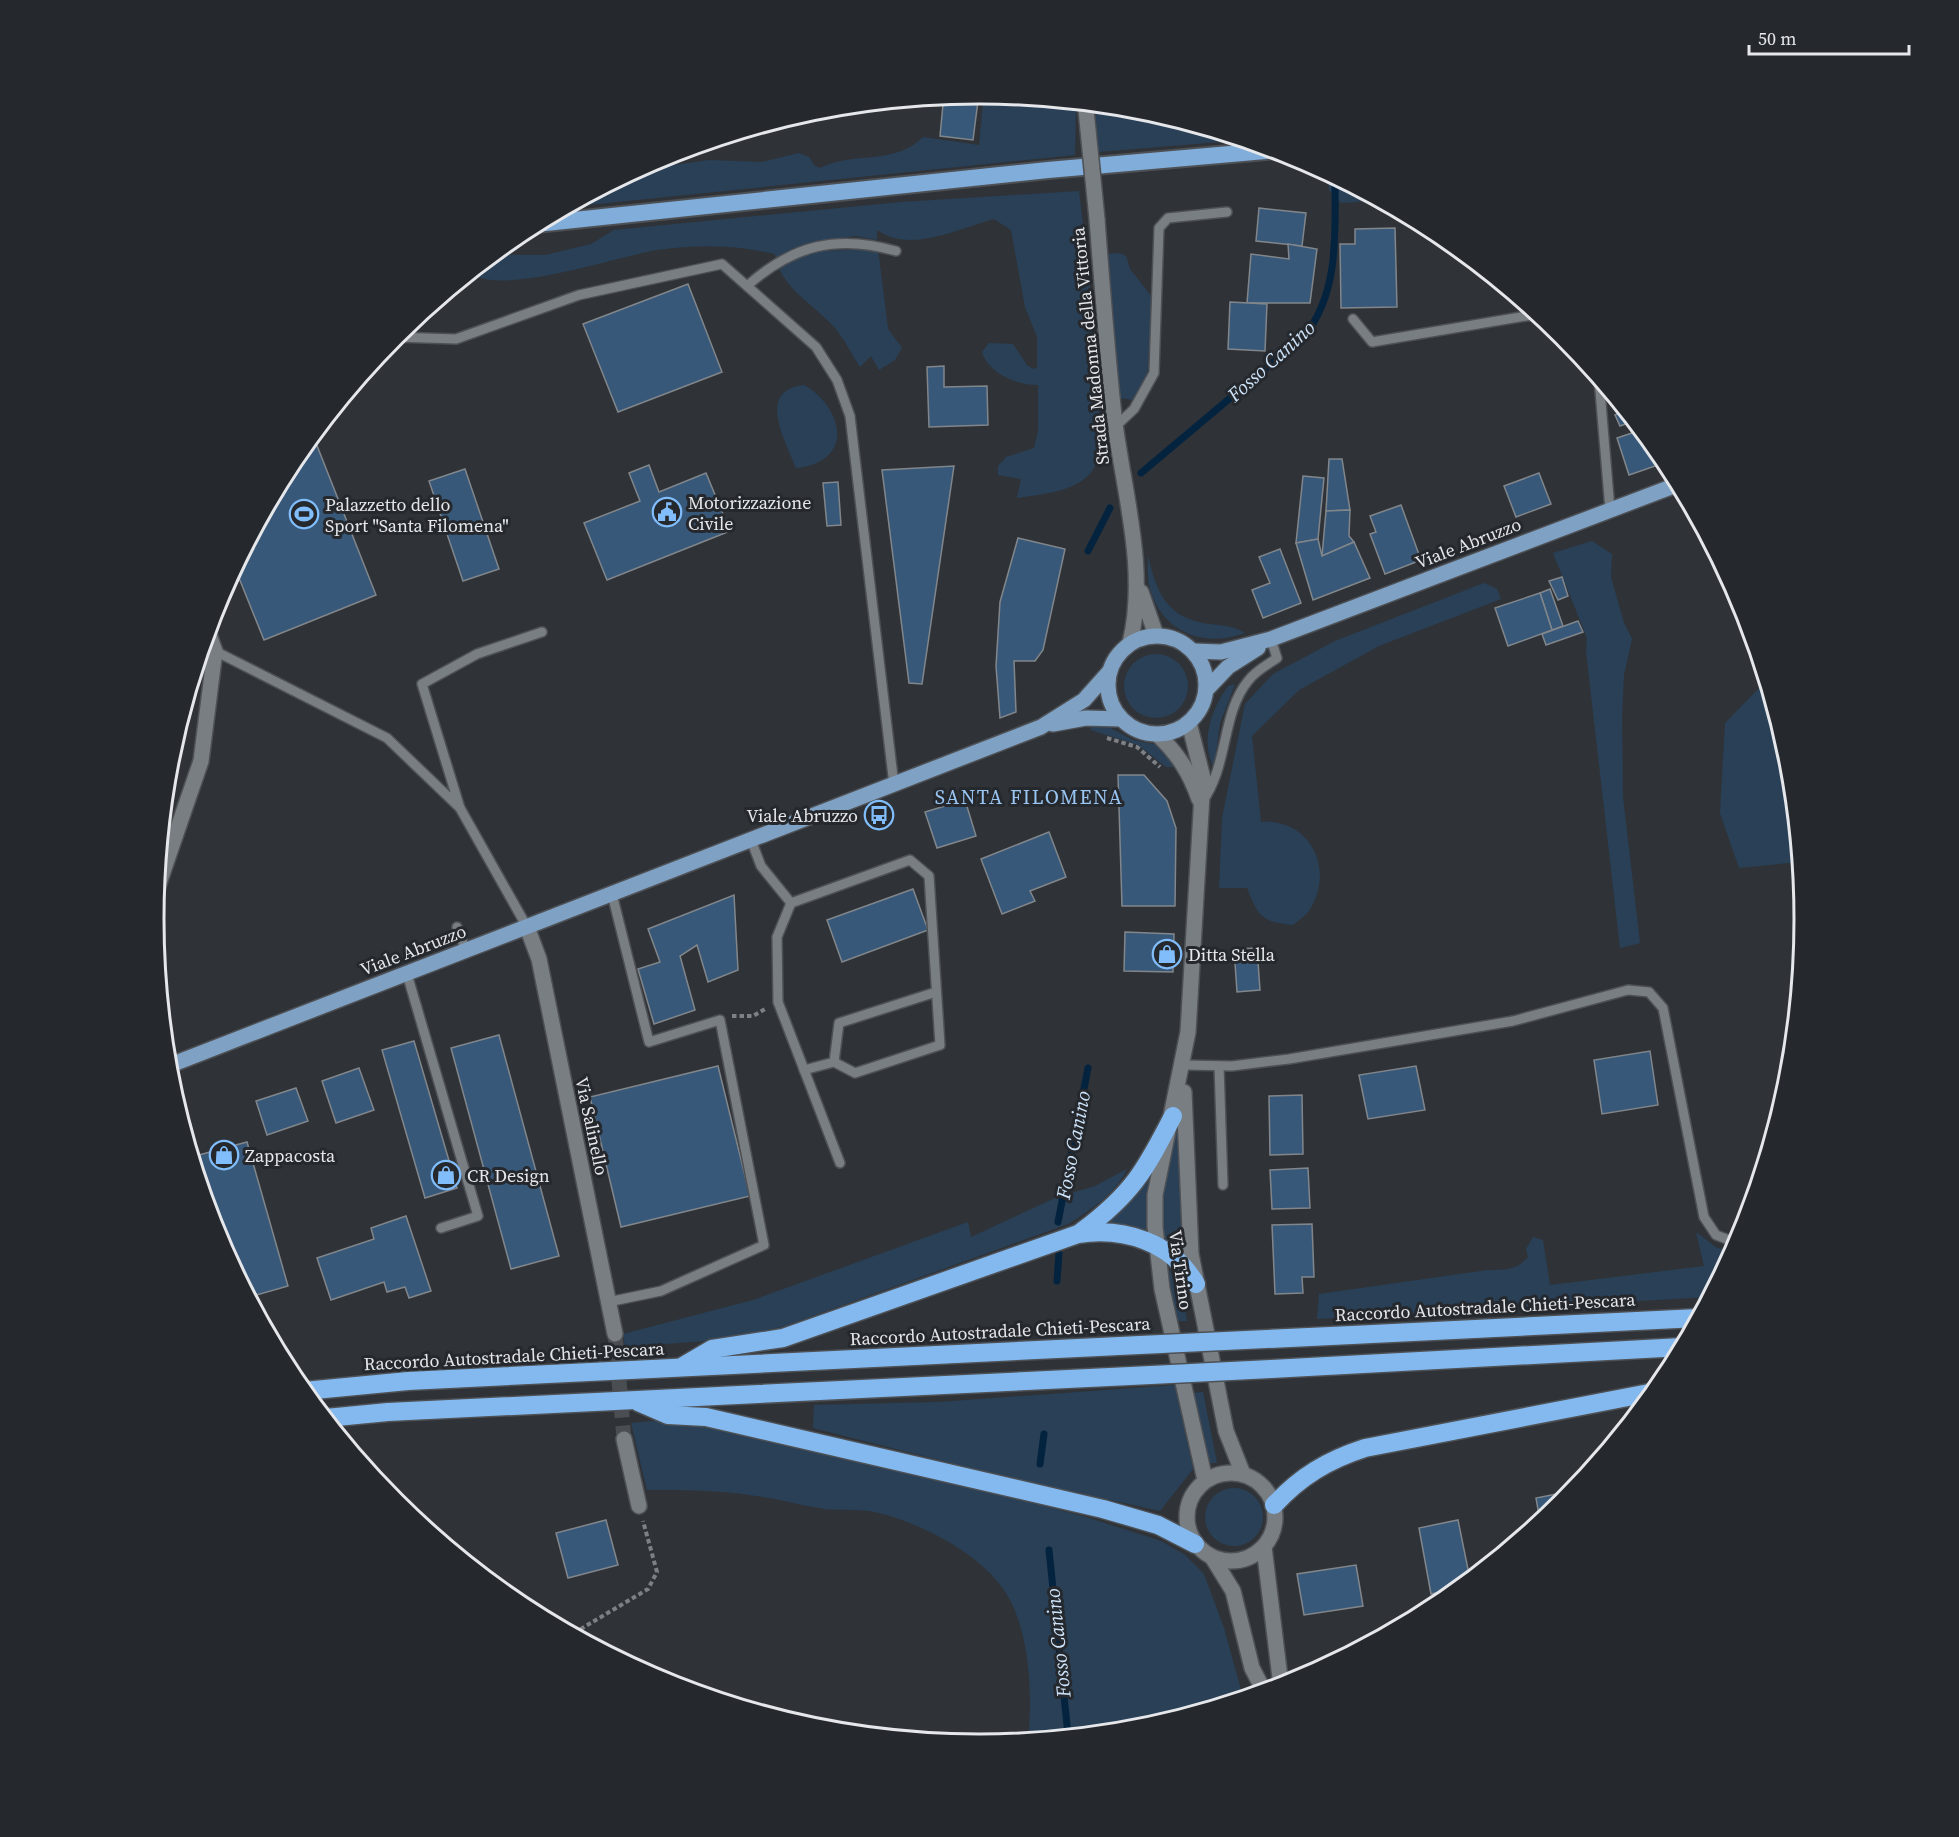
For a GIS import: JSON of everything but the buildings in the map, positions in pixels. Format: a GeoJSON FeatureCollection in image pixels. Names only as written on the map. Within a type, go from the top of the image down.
{"type":"FeatureCollection","features":[{"type":"Feature","properties":{"kind":"highway"},"geometry":{"type":"LineString","coordinates":[[558,222],[1048,170],[1254,152]]}},
{"type":"Feature","properties":{"kind":"highway"},"geometry":{"type":"LineString","coordinates":[[1078,1234],[1128,1193],[1150,1162],[1173,1116]]}},
{"type":"Feature","properties":{"kind":"highway"},"geometry":{"type":"LineString","coordinates":[[679,1368],[712,1349],[783,1338],[1078,1234],[1104,1230],[1127,1233],[1156,1245],[1181,1264],[1196,1284]]}},
{"type":"Feature","properties":{"kind":"highway","name":"Raccordo Autostradale Chieti-Pescara"},"geometry":{"type":"LineString","coordinates":[[315,1390],[408,1381],[1689,1318]]}},
{"type":"Feature","properties":{"kind":"highway"},"geometry":{"type":"LineString","coordinates":[[335,1417],[388,1412],[1672,1348]]}},
{"type":"Feature","properties":{"kind":"highway"},"geometry":{"type":"LineString","coordinates":[[1274,1505],[1314,1469],[1335,1458],[1365,1448],[1640,1395]]}},
{"type":"Feature","properties":{"kind":"highway"},"geometry":{"type":"LineString","coordinates":[[634,1400],[668,1415],[706,1417],[1103,1509],[1158,1526],[1195,1544]]}},
{"type":"Feature","properties":{"kind":"main road","name":"Strada Madonna della Vittoria"},"geometry":{"type":"LineString","coordinates":[[1086,110],[1116,426],[1138,584],[1137,614],[1130,643]]}},
{"type":"Feature","properties":{"kind":"main road","name":"Viale Abruzzo"},"geometry":{"type":"LineString","coordinates":[[1193,651],[1221,652],[1271,639],[1670,487]]}},
{"type":"Feature","properties":{"kind":"main road","name":"Strada Madonna della Vittoria"},"geometry":{"type":"LineString","coordinates":[[1138,584],[1156,635]]}},
{"type":"Feature","properties":{"kind":"main road"},"geometry":{"type":"LineString","coordinates":[[1156,635],[1177,639],[1193,651],[1201,662],[1207,689],[1201,708],[1189,723],[1179,730],[1158,735],[1144,733],[1121,719],[1112,705],[1107,688],[1109,672],[1121,650],[1130,643],[1156,635]]}},
{"type":"Feature","properties":{"kind":"main road","name":"Viale Abruzzo"},"geometry":{"type":"LineString","coordinates":[[1207,689],[1238,660],[1271,639]]}},
{"type":"Feature","properties":{"kind":"main road"},"geometry":{"type":"LineString","coordinates":[[166,862],[201,761],[215,651],[213,645]]}},
{"type":"Feature","properties":{"kind":"main road","name":"Viale Abruzzo"},"geometry":{"type":"LineString","coordinates":[[1041,727],[1084,700],[1109,672]]}},
{"type":"Feature","properties":{"kind":"main road","name":"Viale Abruzzo"},"geometry":{"type":"LineString","coordinates":[[177,1062],[1041,727],[1086,718],[1121,719]]}},
{"type":"Feature","properties":{"kind":"main road","name":"Via Tirino"},"geometry":{"type":"LineString","coordinates":[[1189,723],[1202,771],[1188,1032],[1184,1065],[1155,1194],[1156,1245],[1166,1307],[1205,1480]]}},
{"type":"Feature","properties":{"kind":"main road","name":"Via Tirino"},"geometry":{"type":"LineString","coordinates":[[1158,735],[1176,752],[1184,764],[1201,804]]}},
{"type":"Feature","properties":{"kind":"main road","name":"Via Salinello"},"geometry":{"type":"LineString","coordinates":[[527,927],[539,959],[615,1334]]}},
{"type":"Feature","properties":{"kind":"main road","name":"Via Tirino"},"geometry":{"type":"LineString","coordinates":[[1184,1065],[1191,1254],[1226,1431],[1243,1474]]}},
{"type":"Feature","properties":{"kind":"main road"},"geometry":{"type":"LineString","coordinates":[[624,1439],[639,1506]]}},
{"type":"Feature","properties":{"kind":"main road"},"geometry":{"type":"LineString","coordinates":[[1223,1473],[1243,1474],[1256,1480],[1268,1491],[1274,1505],[1275,1520],[1272,1534],[1264,1547],[1253,1556],[1240,1561],[1225,1561],[1212,1557],[1195,1544],[1187,1524],[1188,1503],[1195,1490],[1205,1480],[1223,1473]]}},
{"type":"Feature","properties":{"kind":"main road"},"geometry":{"type":"LineString","coordinates":[[1264,1547],[1280,1675]]}},
{"type":"Feature","properties":{"kind":"main road"},"geometry":{"type":"LineString","coordinates":[[1212,1557],[1233,1591],[1252,1668],[1260,1683]]}},
{"type":"Feature","properties":{"kind":"lane"},"geometry":{"type":"LineString","coordinates":[[1116,426],[1134,409],[1154,373],[1158,228],[1168,218],[1227,212]]}},
{"type":"Feature","properties":{"kind":"lane"},"geometry":{"type":"LineString","coordinates":[[747,286],[785,257],[807,248],[830,243],[854,242],[896,251]]}},
{"type":"Feature","properties":{"kind":"lane"},"geometry":{"type":"LineString","coordinates":[[408,337],[456,339],[579,296],[722,264],[816,347],[837,380],[850,416],[894,785]]}},
{"type":"Feature","properties":{"kind":"lane"},"geometry":{"type":"LineString","coordinates":[[1353,319],[1372,342],[1528,317]]}},
{"type":"Feature","properties":{"kind":"lane"},"geometry":{"type":"LineString","coordinates":[[1600,391],[1610,510]]}},
{"type":"Feature","properties":{"kind":"lane"},"geometry":{"type":"LineString","coordinates":[[527,927],[460,808],[422,684],[477,654],[542,632]]}},
{"type":"Feature","properties":{"kind":"lane"},"geometry":{"type":"LineString","coordinates":[[1201,804],[1212,789],[1220,769],[1233,712],[1243,687],[1254,674],[1277,658],[1271,639]]}},
{"type":"Feature","properties":{"kind":"lane"},"geometry":{"type":"LineString","coordinates":[[215,651],[387,738],[460,808]]}},
{"type":"Feature","properties":{"kind":"lane"},"geometry":{"type":"LineString","coordinates":[[751,840],[761,866],[791,903]]}},
{"type":"Feature","properties":{"kind":"lane"},"geometry":{"type":"LineString","coordinates":[[804,1070],[834,1062],[855,1073],[940,1045],[929,876],[910,860],[791,903],[777,937],[778,1002],[804,1070],[840,1163]]}},
{"type":"Feature","properties":{"kind":"lane"},"geometry":{"type":"LineString","coordinates":[[608,1302],[661,1291],[764,1245],[720,1020],[649,1042],[612,894]]}},
{"type":"Feature","properties":{"kind":"lane"},"geometry":{"type":"LineString","coordinates":[[457,927],[466,951]]}},
{"type":"Feature","properties":{"kind":"lane"},"geometry":{"type":"LineString","coordinates":[[407,974],[478,1216],[441,1228]]}},
{"type":"Feature","properties":{"kind":"lane"},"geometry":{"type":"LineString","coordinates":[[1184,1065],[1219,1066],[1289,1059],[1513,1021],[1628,990],[1649,992],[1663,1008],[1706,1224],[1716,1235],[1728,1239]]}},
{"type":"Feature","properties":{"kind":"lane"},"geometry":{"type":"LineString","coordinates":[[834,1062],[839,1023],[936,992]]}},
{"type":"Feature","properties":{"kind":"lane"},"geometry":{"type":"LineString","coordinates":[[1219,1066],[1223,1185]]}},
{"type":"Feature","properties":{"kind":"path"},"geometry":{"type":"LineString","coordinates":[[1104,737],[1137,747],[1162,769]]}},
{"type":"Feature","properties":{"kind":"path"},"geometry":{"type":"LineString","coordinates":[[720,1020],[734,1015],[753,1016],[778,1002]]}},
{"type":"Feature","properties":{"kind":"path"},"geometry":{"type":"LineString","coordinates":[[582,1629],[648,1589],[657,1572],[639,1506]]}},
{"type":"Feature","properties":{"kind":"shaded area"},"geometry":{"type":"Polygon","coordinates":[[[983,104],[1076,109],[1075,155],[587,205],[669,166],[709,160],[762,162],[799,153],[809,157],[814,165],[820,168],[846,160],[899,152],[912,146],[923,137],[979,145],[983,104]]]}},
{"type":"Feature","properties":{"kind":"shaded area"},"geometry":{"type":"Polygon","coordinates":[[[1095,112],[1190,131],[1224,142],[1098,152],[1095,112]]]}},
{"type":"Feature","properties":{"kind":"shaded area"},"geometry":{"type":"Polygon","coordinates":[[[1329,183],[1363,200],[1341,203],[1329,190],[1329,183]]]}},
{"type":"Feature","properties":{"kind":"shaded area"},"geometry":{"type":"Polygon","coordinates":[[[1079,191],[1097,368],[1100,430],[1099,451],[1095,466],[1081,481],[1049,493],[1017,498],[1021,479],[998,475],[998,466],[1006,457],[1034,448],[1038,431],[1038,385],[1021,383],[1005,377],[991,366],[982,352],[989,343],[1013,344],[1027,365],[1033,369],[1037,367],[1037,337],[1025,307],[1011,230],[994,219],[951,233],[920,239],[905,240],[890,237],[877,230],[877,240],[855,236],[811,242],[820,251],[878,249],[888,329],[902,348],[895,360],[879,370],[871,356],[860,367],[835,328],[799,295],[784,277],[775,254],[732,247],[687,247],[657,250],[533,278],[507,280],[486,279],[478,276],[507,255],[545,255],[591,244],[614,230],[901,202],[1079,191]]]}},
{"type":"Feature","properties":{"kind":"shaded area"},"geometry":{"type":"Polygon","coordinates":[[[1119,253],[1126,256],[1130,269],[1152,297],[1147,380],[1132,400],[1121,398],[1115,391],[1106,254],[1119,253]]]}},
{"type":"Feature","properties":{"kind":"shaded area"},"geometry":{"type":"Polygon","coordinates":[[[804,385],[818,395],[828,407],[835,420],[837,433],[835,445],[828,456],[815,464],[796,468],[781,431],[777,406],[781,396],[789,389],[804,385]]]}},
{"type":"Feature","properties":{"kind":"shaded area"},"geometry":{"type":"Polygon","coordinates":[[[1592,541],[1612,554],[1611,577],[1624,623],[1632,639],[1624,675],[1623,797],[1640,943],[1620,948],[1586,651],[1587,638],[1553,553],[1592,541]]]}},
{"type":"Feature","properties":{"kind":"shaded area"},"geometry":{"type":"Polygon","coordinates":[[[1148,556],[1162,596],[1175,611],[1195,621],[1232,627],[1245,633],[1215,639],[1187,633],[1175,626],[1156,604],[1150,589],[1148,556]]]}},
{"type":"Feature","properties":{"kind":"shaded area"},"geometry":{"type":"Polygon","coordinates":[[[1484,583],[1497,589],[1501,599],[1379,646],[1299,690],[1252,736],[1261,822],[1278,823],[1293,828],[1305,837],[1318,863],[1320,878],[1317,894],[1307,914],[1293,925],[1274,922],[1262,916],[1258,911],[1247,888],[1219,888],[1222,818],[1245,704],[1273,674],[1335,641],[1484,583]]]}},
{"type":"Feature","properties":{"kind":"shaded area"},"geometry":{"type":"Polygon","coordinates":[[[1156,654],[1168,656],[1179,663],[1186,674],[1188,686],[1186,698],[1179,709],[1168,716],[1156,718],[1144,716],[1133,709],[1126,698],[1124,686],[1126,674],[1133,663],[1144,656],[1156,654]]]}},
{"type":"Feature","properties":{"kind":"shaded area"},"geometry":{"type":"Polygon","coordinates":[[[1235,684],[1220,723],[1214,768],[1208,747],[1209,726],[1228,686],[1235,684]]]}},
{"type":"Feature","properties":{"kind":"shaded area"},"geometry":{"type":"Polygon","coordinates":[[[1760,687],[1779,760],[1788,812],[1793,863],[1739,868],[1720,813],[1725,723],[1760,687]]]}},
{"type":"Feature","properties":{"kind":"shaded area"},"geometry":{"type":"Polygon","coordinates":[[[1103,724],[1133,740],[1158,745],[1175,767],[1166,767],[1138,745],[1091,730],[1090,726],[1103,724]]]}},
{"type":"Feature","properties":{"kind":"shaded area"},"geometry":{"type":"Polygon","coordinates":[[[1177,1112],[1185,1253],[1163,1239],[1163,1194],[1177,1112]]]}},
{"type":"Feature","properties":{"kind":"shaded area"},"geometry":{"type":"Polygon","coordinates":[[[1127,1169],[1109,1194],[1068,1224],[785,1326],[730,1339],[625,1347],[623,1334],[753,1300],[968,1222],[971,1237],[1055,1198],[1095,1186],[1127,1169]]]}},
{"type":"Feature","properties":{"kind":"shaded area"},"geometry":{"type":"Polygon","coordinates":[[[1148,1180],[1146,1231],[1108,1222],[1148,1180]]]}},
{"type":"Feature","properties":{"kind":"shaded area"},"geometry":{"type":"Polygon","coordinates":[[[1696,1232],[1717,1248],[1723,1249],[1700,1297],[1317,1319],[1319,1294],[1488,1270],[1510,1269],[1524,1262],[1528,1257],[1526,1249],[1533,1237],[1543,1240],[1550,1285],[1704,1266],[1696,1232]]]}},
{"type":"Feature","properties":{"kind":"shaded area"},"geometry":{"type":"Polygon","coordinates":[[[1166,1265],[1182,1290],[1187,1321],[1176,1321],[1166,1265]]]}},
{"type":"Feature","properties":{"kind":"shaded area"},"geometry":{"type":"Polygon","coordinates":[[[1175,1385],[1193,1469],[1160,1511],[1002,1476],[813,1428],[814,1405],[938,1402],[1175,1385]]]}},
{"type":"Feature","properties":{"kind":"shaded area"},"geometry":{"type":"Polygon","coordinates":[[[1203,1392],[1217,1463],[1207,1463],[1191,1393],[1203,1392]]]}},
{"type":"Feature","properties":{"kind":"shaded area"},"geometry":{"type":"Polygon","coordinates":[[[663,1420],[726,1429],[958,1483],[1086,1517],[1161,1541],[1185,1555],[1204,1574],[1224,1628],[1241,1690],[1190,1706],[1138,1718],[1086,1727],[1028,1732],[1030,1684],[1020,1626],[1006,1593],[981,1564],[926,1530],[887,1515],[869,1511],[825,1509],[772,1498],[729,1493],[647,1490],[631,1423],[663,1420]]]}},
{"type":"Feature","properties":{"kind":"shaded area"},"geometry":{"type":"Polygon","coordinates":[[[1234,1488],[1245,1490],[1258,1501],[1263,1517],[1261,1528],[1250,1541],[1234,1546],[1223,1544],[1210,1533],[1205,1517],[1207,1506],[1218,1493],[1234,1488]]]}},
{"type":"Feature","properties":{"kind":"waterway","name":"Fosso Canino"},"geometry":{"type":"LineString","coordinates":[[1141,473],[1304,336],[1316,319],[1330,281],[1333,260],[1335,186]]}},
{"type":"Feature","properties":{"kind":"waterway","name":"Fosso Canino"},"geometry":{"type":"LineString","coordinates":[[1088,551],[1110,508]]}},
{"type":"Feature","properties":{"kind":"waterway","name":"Fosso Canino"},"geometry":{"type":"LineString","coordinates":[[1058,1222],[1088,1068]]}},
{"type":"Feature","properties":{"kind":"waterway","name":"Fosso Canino"},"geometry":{"type":"LineString","coordinates":[[1057,1281],[1059,1254]]}},
{"type":"Feature","properties":{"kind":"waterway","name":"Fosso Canino"},"geometry":{"type":"LineString","coordinates":[[1040,1464],[1044,1434]]}},
{"type":"Feature","properties":{"kind":"waterway","name":"Fosso Canino"},"geometry":{"type":"LineString","coordinates":[[1049,1550],[1067,1729]]}},
{"type":"Feature","properties":{"kind":"tunnel"},"geometry":{"type":"LineString","coordinates":[[615,1334],[624,1439]]}},
{"type":"Feature","properties":{"kind":"place","name":"Motorizzazione Civile"},"geometry":{"type":"Point","coordinates":[667,512]}},
{"type":"Feature","properties":{"kind":"place","name":"Palazzetto dello Sport \"Santa Filomena\""},"geometry":{"type":"Point","coordinates":[304,514]}},
{"type":"Feature","properties":{"kind":"place","name":"Viale Abruzzo"},"geometry":{"type":"Point","coordinates":[879,815]}},
{"type":"Feature","properties":{"kind":"place","name":"Ditta Stella"},"geometry":{"type":"Point","coordinates":[1167,954]}},
{"type":"Feature","properties":{"kind":"place","name":"Zappacosta"},"geometry":{"type":"Point","coordinates":[224,1155]}},
{"type":"Feature","properties":{"kind":"place","name":"CR Design"},"geometry":{"type":"Point","coordinates":[446,1175]}},
{"type":"Feature","properties":{"kind":"district","name":"SANTA FILOMENA"},"geometry":{"type":"Point","coordinates":[1029,797]}}]}
